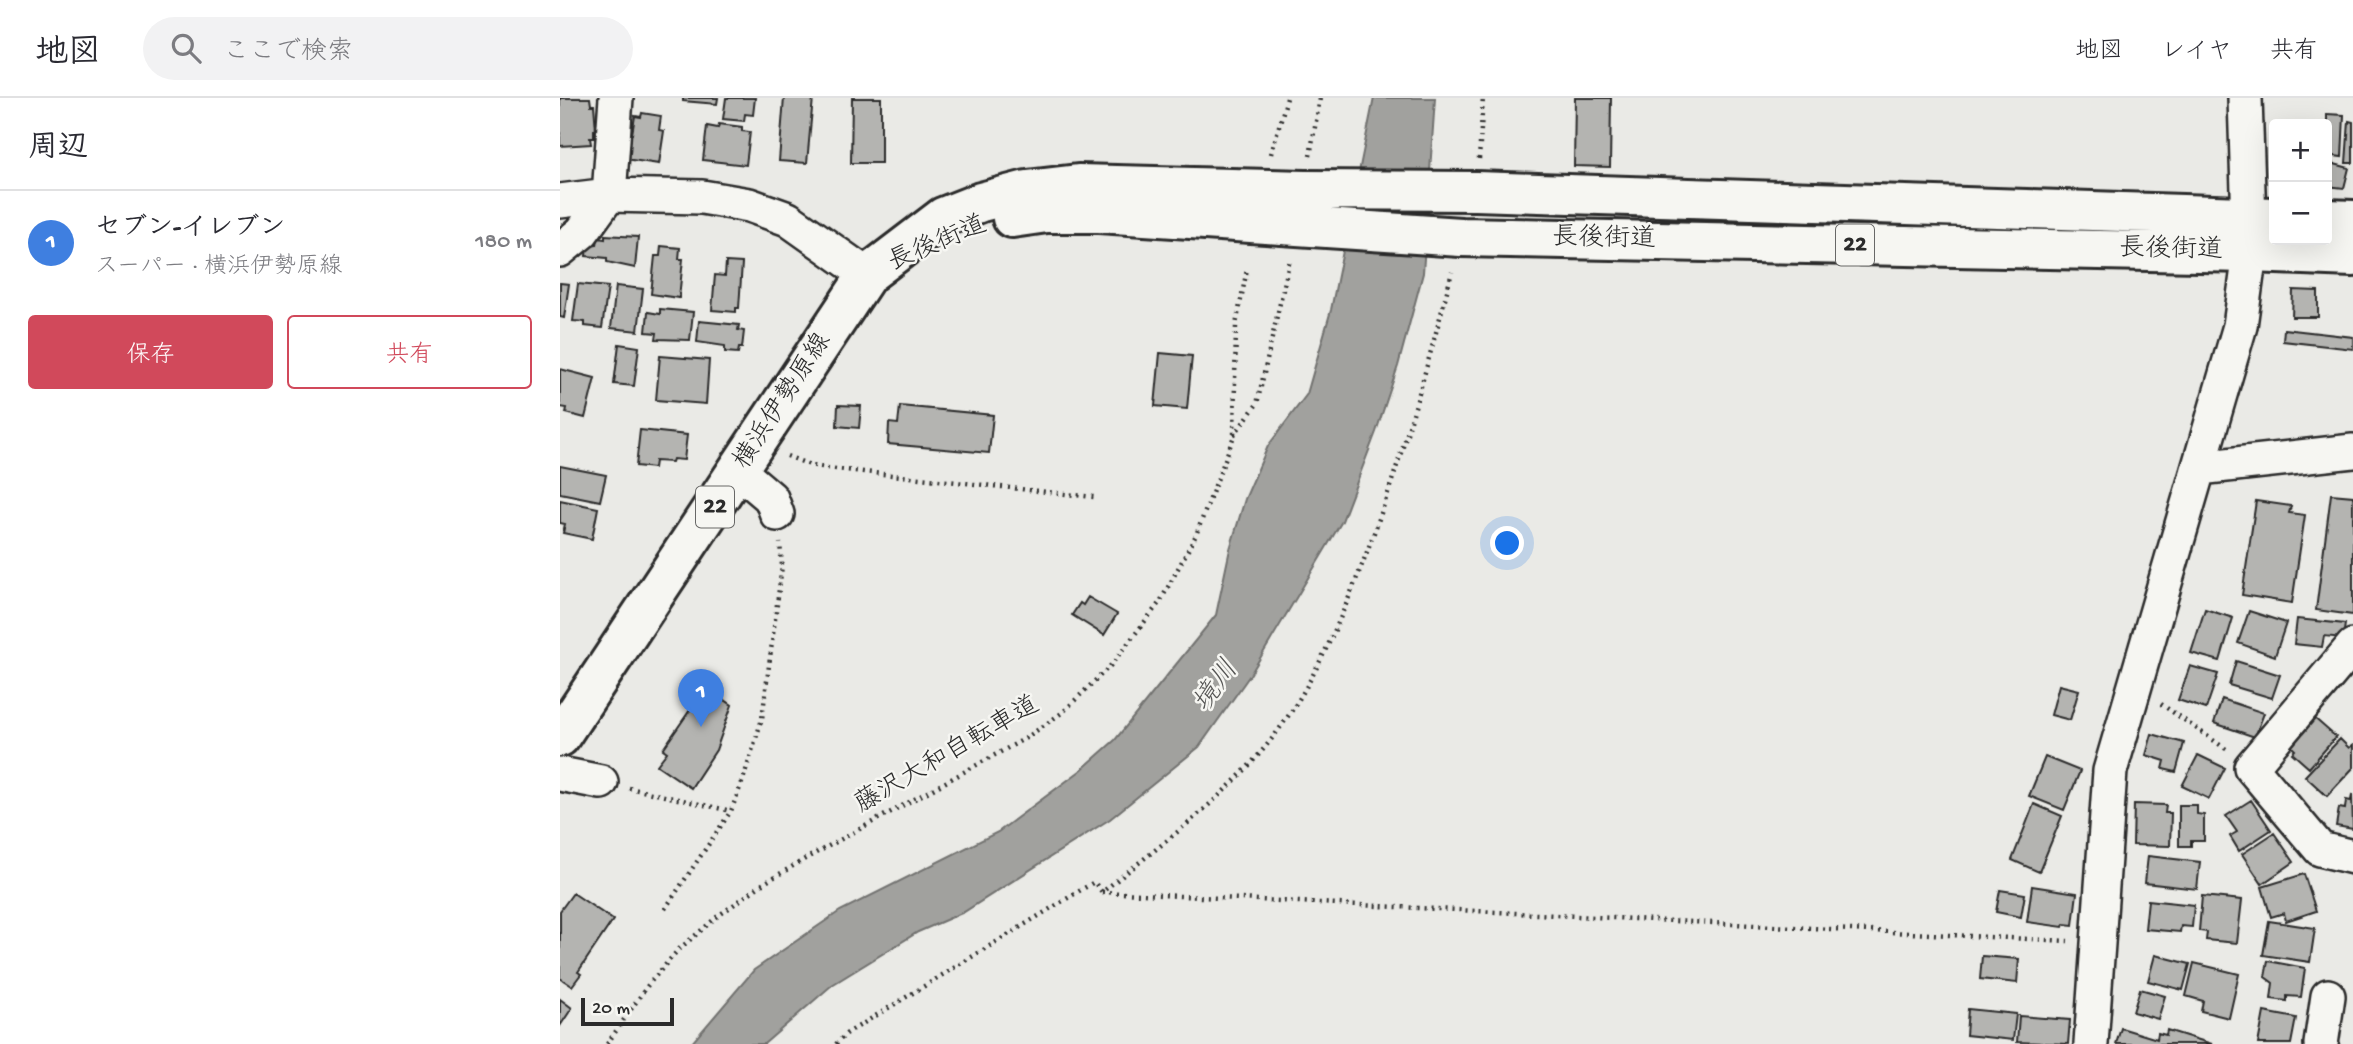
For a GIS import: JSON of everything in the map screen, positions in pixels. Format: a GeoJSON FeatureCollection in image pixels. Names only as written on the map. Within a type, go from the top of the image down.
{"type":"FeatureCollection","features":[{"type":"Feature","properties":{"kind":"main road","name":"長後街道"},"geometry":{"type":"LineString","coordinates":[[867,275],[943,217],[981,201],[1027,190],[1078,184],[1468,191],[2257,229],[2353,257]]}},
{"type":"Feature","properties":{"kind":"main road","name":"長後街道"},"geometry":{"type":"LineString","coordinates":[[867,275],[954,234],[999,220],[1047,213],[1099,213],[1297,228],[1450,235],[2257,229]]}},
{"type":"Feature","properties":{"kind":"main road"},"geometry":{"type":"LineString","coordinates":[[2332,219],[2353,220]]}},
{"type":"Feature","properties":{"kind":"main road","name":"横浜伊勢原線"},"geometry":{"type":"LineString","coordinates":[[560,737],[867,275]]}},
{"type":"Feature","properties":{"kind":"street"},"geometry":{"type":"LineString","coordinates":[[560,250],[582,232],[609,195],[616,98]]}},
{"type":"Feature","properties":{"kind":"street"},"geometry":{"type":"LineString","coordinates":[[2091,1044],[2110,771],[2240,326],[2257,229],[2245,98]]}},
{"type":"Feature","properties":{"kind":"street","name":"長後街道"},"geometry":{"type":"LineString","coordinates":[[560,201],[609,195],[702,197],[749,205],[788,219],[867,275]]}},
{"type":"Feature","properties":{"kind":"street"},"geometry":{"type":"LineString","coordinates":[[2199,468],[2353,451]]}},
{"type":"Feature","properties":{"kind":"street"},"geometry":{"type":"LineString","coordinates":[[739,471],[771,498],[777,514]]}},
{"type":"Feature","properties":{"kind":"street"},"geometry":{"type":"LineString","coordinates":[[2353,646],[2251,767],[2320,849],[2353,857]]}},
{"type":"Feature","properties":{"kind":"street"},"geometry":{"type":"LineString","coordinates":[[560,774],[601,782]]}},
{"type":"Feature","properties":{"kind":"street"},"geometry":{"type":"LineString","coordinates":[[2321,1044],[2328,996]]}},
{"type":"Feature","properties":{"kind":"path"},"geometry":{"type":"LineString","coordinates":[[1270,155],[1287,98]]}},
{"type":"Feature","properties":{"kind":"path"},"geometry":{"type":"LineString","coordinates":[[1305,190],[1320,98]]}},
{"type":"Feature","properties":{"kind":"path"},"geometry":{"type":"LineString","coordinates":[[1468,191],[1483,98]]}},
{"type":"Feature","properties":{"kind":"path"},"geometry":{"type":"LineString","coordinates":[[1234,436],[1257,404],[1297,228]]}},
{"type":"Feature","properties":{"kind":"path"},"geometry":{"type":"LineString","coordinates":[[1102,892],[1224,790],[1262,751],[1299,700],[1339,622],[1382,513],[1431,351],[1450,235]]}},
{"type":"Feature","properties":{"kind":"path","name":"藤沢大和自転車道"},"geometry":{"type":"LineString","coordinates":[[607,1044],[663,967],[678,950],[718,916],[805,859],[1026,738],[1063,712],[1111,664],[1160,601],[1196,535],[1234,436],[1236,325],[1247,269]]}},
{"type":"Feature","properties":{"kind":"path"},"geometry":{"type":"LineString","coordinates":[[760,439],[788,457],[818,467],[1094,497]]}},
{"type":"Feature","properties":{"kind":"path"},"geometry":{"type":"LineString","coordinates":[[665,909],[731,811],[762,719],[782,566],[777,514]]}},
{"type":"Feature","properties":{"kind":"path"},"geometry":{"type":"LineString","coordinates":[[2135,686],[2251,767]]}},
{"type":"Feature","properties":{"kind":"path"},"geometry":{"type":"LineString","coordinates":[[601,782],[731,811]]}},
{"type":"Feature","properties":{"kind":"path"},"geometry":{"type":"LineString","coordinates":[[836,1044],[846,1034],[1094,882],[1102,892],[2097,942]]}},
{"type":"Feature","properties":{"kind":"water","name":"境川"},"geometry":{"type":"Polygon","coordinates":[[[1374,98],[1435,98],[1423,273],[1398,366],[1342,521],[1250,675],[1199,747],[1110,819],[964,912],[918,932],[832,985],[764,1044],[691,1044],[754,970],[840,911],[998,832],[1080,771],[1115,740],[1216,615],[1230,549],[1245,499],[1268,446],[1307,394],[1331,310],[1374,98]]]}},
{"type":"Feature","properties":{"kind":"building"},"geometry":{"type":"Polygon","coordinates":[[[560,98],[590,98],[591,105],[594,105],[596,130],[594,138],[590,138],[591,144],[560,146],[560,98]]]}},
{"type":"Feature","properties":{"kind":"building"},"geometry":{"type":"Polygon","coordinates":[[[683,98],[718,98],[717,104],[683,101],[683,98]]]}},
{"type":"Feature","properties":{"kind":"building"},"geometry":{"type":"Polygon","coordinates":[[[726,98],[755,98],[753,115],[745,114],[744,121],[723,119],[726,98]]]}},
{"type":"Feature","properties":{"kind":"building"},"geometry":{"type":"Polygon","coordinates":[[[784,98],[813,98],[807,163],[779,161],[784,98]]]}},
{"type":"Feature","properties":{"kind":"building"},"geometry":{"type":"Polygon","coordinates":[[[852,98],[881,98],[881,163],[851,163],[852,98]]]}},
{"type":"Feature","properties":{"kind":"building"},"geometry":{"type":"Polygon","coordinates":[[[1575,98],[1611,98],[1610,167],[1574,166],[1575,98]]]}},
{"type":"Feature","properties":{"kind":"building"},"geometry":{"type":"Polygon","coordinates":[[[642,113],[661,116],[659,130],[664,131],[659,164],[625,159],[635,116],[641,117],[642,113]]]}},
{"type":"Feature","properties":{"kind":"building"},"geometry":{"type":"Polygon","coordinates":[[[2327,114],[2344,115],[2342,157],[2332,156],[2332,119],[2327,119],[2327,114]]]}},
{"type":"Feature","properties":{"kind":"building"},"geometry":{"type":"Polygon","coordinates":[[[2349,121],[2353,122],[2353,163],[2346,163],[2349,121]]]}},
{"type":"Feature","properties":{"kind":"building"},"geometry":{"type":"Polygon","coordinates":[[[719,124],[742,127],[742,131],[750,132],[746,165],[703,160],[707,126],[718,128],[719,124]]]}},
{"type":"Feature","properties":{"kind":"building"},"geometry":{"type":"Polygon","coordinates":[[[2332,163],[2349,168],[2344,188],[2332,187],[2332,163]]]}},
{"type":"Feature","properties":{"kind":"building"},"geometry":{"type":"Polygon","coordinates":[[[605,235],[638,237],[635,268],[607,262],[607,258],[586,256],[587,247],[597,245],[598,238],[605,239],[605,235]]]}},
{"type":"Feature","properties":{"kind":"building"},"geometry":{"type":"Polygon","coordinates":[[[661,246],[680,248],[679,259],[683,259],[679,298],[651,294],[655,256],[660,256],[661,246]]]}},
{"type":"Feature","properties":{"kind":"building"},"geometry":{"type":"Polygon","coordinates":[[[726,262],[742,263],[739,308],[736,308],[736,312],[712,310],[715,275],[725,276],[726,262]]]}},
{"type":"Feature","properties":{"kind":"building"},"geometry":{"type":"Polygon","coordinates":[[[560,283],[569,284],[564,318],[560,317],[560,283]]]}},
{"type":"Feature","properties":{"kind":"building"},"geometry":{"type":"Polygon","coordinates":[[[578,284],[608,287],[602,328],[573,321],[578,284]]]}},
{"type":"Feature","properties":{"kind":"building"},"geometry":{"type":"Polygon","coordinates":[[[616,286],[643,289],[638,331],[611,328],[616,286]]]}},
{"type":"Feature","properties":{"kind":"building"},"geometry":{"type":"Polygon","coordinates":[[[2293,290],[2318,291],[2318,317],[2292,317],[2293,290]]]}},
{"type":"Feature","properties":{"kind":"building"},"geometry":{"type":"Polygon","coordinates":[[[660,309],[693,312],[690,340],[656,339],[657,333],[646,332],[648,312],[660,314],[660,309]]]}},
{"type":"Feature","properties":{"kind":"building"},"geometry":{"type":"Polygon","coordinates":[[[699,321],[739,325],[738,330],[744,331],[742,348],[739,348],[738,353],[725,352],[725,346],[697,342],[699,321]]]}},
{"type":"Feature","properties":{"kind":"building"},"geometry":{"type":"Polygon","coordinates":[[[2284,329],[2353,337],[2353,349],[2283,341],[2284,329]]]}},
{"type":"Feature","properties":{"kind":"building"},"geometry":{"type":"Polygon","coordinates":[[[619,344],[639,347],[634,386],[614,384],[619,344]]]}},
{"type":"Feature","properties":{"kind":"building"},"geometry":{"type":"Polygon","coordinates":[[[1160,353],[1192,356],[1187,409],[1155,406],[1160,353]]]}},
{"type":"Feature","properties":{"kind":"building"},"geometry":{"type":"Polygon","coordinates":[[[660,356],[709,360],[706,404],[656,400],[660,356]]]}},
{"type":"Feature","properties":{"kind":"building"},"geometry":{"type":"Polygon","coordinates":[[[560,369],[595,378],[585,418],[566,413],[567,408],[560,407],[560,369]]]}},
{"type":"Feature","properties":{"kind":"building"},"geometry":{"type":"Polygon","coordinates":[[[838,405],[861,406],[859,428],[837,426],[838,405]]]}},
{"type":"Feature","properties":{"kind":"building"},"geometry":{"type":"Polygon","coordinates":[[[900,406],[993,415],[989,453],[888,444],[889,423],[898,424],[900,406]]]}},
{"type":"Feature","properties":{"kind":"building"},"geometry":{"type":"Polygon","coordinates":[[[640,430],[687,435],[684,460],[655,461],[654,468],[636,466],[640,430]]]}},
{"type":"Feature","properties":{"kind":"building"},"geometry":{"type":"Polygon","coordinates":[[[560,466],[606,475],[600,501],[560,493],[560,466]]]}},
{"type":"Feature","properties":{"kind":"building"},"geometry":{"type":"Polygon","coordinates":[[[2331,494],[2353,496],[2353,615],[2316,610],[2331,494]]]}},
{"type":"Feature","properties":{"kind":"building"},"geometry":{"type":"Polygon","coordinates":[[[560,500],[598,508],[592,539],[563,533],[565,524],[560,523],[560,500]]]}},
{"type":"Feature","properties":{"kind":"building"},"geometry":{"type":"Polygon","coordinates":[[[2256,501],[2291,506],[2289,513],[2305,515],[2292,603],[2242,595],[2256,501]]]}},
{"type":"Feature","properties":{"kind":"building"},"geometry":{"type":"Polygon","coordinates":[[[1088,597],[1117,614],[1104,635],[1072,615],[1088,597]]]}},
{"type":"Feature","properties":{"kind":"building"},"geometry":{"type":"Polygon","coordinates":[[[2205,609],[2233,618],[2220,661],[2191,653],[2205,609]]]}},
{"type":"Feature","properties":{"kind":"building"},"geometry":{"type":"Polygon","coordinates":[[[2249,611],[2286,623],[2275,656],[2238,643],[2249,611]]]}},
{"type":"Feature","properties":{"kind":"building"},"geometry":{"type":"Polygon","coordinates":[[[2297,619],[2345,624],[2343,638],[2324,636],[2322,647],[2294,644],[2297,619]]]}},
{"type":"Feature","properties":{"kind":"building"},"geometry":{"type":"Polygon","coordinates":[[[2236,661],[2280,675],[2272,698],[2229,685],[2236,661]]]}},
{"type":"Feature","properties":{"kind":"building"},"geometry":{"type":"Polygon","coordinates":[[[2190,666],[2218,674],[2206,709],[2178,700],[2190,666]]]}},
{"type":"Feature","properties":{"kind":"building"},"geometry":{"type":"Polygon","coordinates":[[[2059,685],[2079,690],[2070,720],[2051,715],[2059,685]]]}},
{"type":"Feature","properties":{"kind":"building"},"geometry":{"type":"Polygon","coordinates":[[[706,687],[732,705],[716,750],[691,788],[657,765],[667,752],[663,749],[706,687]]]}},
{"type":"Feature","properties":{"kind":"building"},"geometry":{"type":"Polygon","coordinates":[[[2222,699],[2264,713],[2255,737],[2214,723],[2222,699]]]}},
{"type":"Feature","properties":{"kind":"building"},"geometry":{"type":"Polygon","coordinates":[[[2312,716],[2336,737],[2309,768],[2292,753],[2295,750],[2288,743],[2312,716]]]}},
{"type":"Feature","properties":{"kind":"building"},"geometry":{"type":"Polygon","coordinates":[[[2152,734],[2184,743],[2176,772],[2163,769],[2165,761],[2146,755],[2152,734]]]}},
{"type":"Feature","properties":{"kind":"building"},"geometry":{"type":"Polygon","coordinates":[[[2340,739],[2349,748],[2353,745],[2353,768],[2327,796],[2305,776],[2340,739]]]}},
{"type":"Feature","properties":{"kind":"building"},"geometry":{"type":"Polygon","coordinates":[[[2198,755],[2225,768],[2209,799],[2182,786],[2198,755]]]}},
{"type":"Feature","properties":{"kind":"building"},"geometry":{"type":"Polygon","coordinates":[[[2045,757],[2080,771],[2064,810],[2029,796],[2045,757]]]}},
{"type":"Feature","properties":{"kind":"building"},"geometry":{"type":"Polygon","coordinates":[[[2352,794],[2353,829],[2336,826],[2339,808],[2345,809],[2346,800],[2351,801],[2352,794]]]}},
{"type":"Feature","properties":{"kind":"building"},"geometry":{"type":"Polygon","coordinates":[[[2251,800],[2271,830],[2239,851],[2230,836],[2237,832],[2226,816],[2251,800]]]}},
{"type":"Feature","properties":{"kind":"building"},"geometry":{"type":"Polygon","coordinates":[[[2034,804],[2062,816],[2039,872],[2012,860],[2034,804]]]}},
{"type":"Feature","properties":{"kind":"building"},"geometry":{"type":"Polygon","coordinates":[[[2134,804],[2166,805],[2165,813],[2171,813],[2170,846],[2133,845],[2134,804]]]}},
{"type":"Feature","properties":{"kind":"building"},"geometry":{"type":"Polygon","coordinates":[[[2179,805],[2197,805],[2197,814],[2204,815],[2204,841],[2191,841],[2191,846],[2179,846],[2179,805]]]}},
{"type":"Feature","properties":{"kind":"building"},"geometry":{"type":"Polygon","coordinates":[[[2274,833],[2294,862],[2262,884],[2242,854],[2274,833]]]}},
{"type":"Feature","properties":{"kind":"building"},"geometry":{"type":"Polygon","coordinates":[[[2148,856],[2200,862],[2197,889],[2145,883],[2148,856]]]}},
{"type":"Feature","properties":{"kind":"building"},"geometry":{"type":"Polygon","coordinates":[[[2304,874],[2316,911],[2286,921],[2284,913],[2271,917],[2262,887],[2304,874]]]}},
{"type":"Feature","properties":{"kind":"building"},"geometry":{"type":"Polygon","coordinates":[[[2032,886],[2077,893],[2073,925],[2064,924],[2063,927],[2027,922],[2032,886]]]}},
{"type":"Feature","properties":{"kind":"building"},"geometry":{"type":"Polygon","coordinates":[[[2000,890],[2025,894],[2021,917],[1996,912],[2000,890]]]}},
{"type":"Feature","properties":{"kind":"building"},"geometry":{"type":"Polygon","coordinates":[[[573,893],[613,920],[578,972],[581,974],[572,986],[560,978],[560,911],[573,893]]]}},
{"type":"Feature","properties":{"kind":"building"},"geometry":{"type":"Polygon","coordinates":[[[2202,896],[2242,900],[2237,943],[2206,940],[2207,932],[2199,931],[2202,896]]]}},
{"type":"Feature","properties":{"kind":"building"},"geometry":{"type":"Polygon","coordinates":[[[2148,900],[2194,905],[2192,927],[2181,926],[2180,932],[2145,929],[2148,900]]]}},
{"type":"Feature","properties":{"kind":"building"},"geometry":{"type":"Polygon","coordinates":[[[2269,921],[2315,928],[2310,962],[2263,955],[2269,921]]]}},
{"type":"Feature","properties":{"kind":"building"},"geometry":{"type":"Polygon","coordinates":[[[2155,955],[2190,964],[2183,990],[2148,981],[2155,955]]]}},
{"type":"Feature","properties":{"kind":"building"},"geometry":{"type":"Polygon","coordinates":[[[1982,956],[2019,959],[2017,983],[1980,979],[1982,956]]]}},
{"type":"Feature","properties":{"kind":"building"},"geometry":{"type":"Polygon","coordinates":[[[2268,961],[2305,968],[2301,997],[2287,996],[2287,1001],[2271,999],[2273,983],[2265,977],[2268,961]]]}},
{"type":"Feature","properties":{"kind":"building"},"geometry":{"type":"Polygon","coordinates":[[[2194,963],[2239,974],[2229,1018],[2201,1011],[2203,1001],[2186,996],[2194,963]]]}},
{"type":"Feature","properties":{"kind":"building"},"geometry":{"type":"Polygon","coordinates":[[[2140,989],[2165,996],[2158,1019],[2133,1012],[2140,989]]]}},
{"type":"Feature","properties":{"kind":"building"},"geometry":{"type":"Polygon","coordinates":[[[560,999],[572,1008],[560,1026],[560,999]]]}},
{"type":"Feature","properties":{"kind":"building"},"geometry":{"type":"Polygon","coordinates":[[[1968,1009],[2016,1014],[2013,1040],[1966,1035],[1968,1009]]]}},
{"type":"Feature","properties":{"kind":"building"},"geometry":{"type":"Polygon","coordinates":[[[2264,1012],[2296,1018],[2291,1044],[2258,1044],[2264,1012]]]}},
{"type":"Feature","properties":{"kind":"building"},"geometry":{"type":"Polygon","coordinates":[[[2019,1016],[2070,1020],[2068,1044],[2017,1042],[2019,1016]]]}},
{"type":"Feature","properties":{"kind":"building"},"geometry":{"type":"Polygon","coordinates":[[[2121,1028],[2157,1039],[2158,1033],[2166,1035],[2167,1030],[2212,1044],[2116,1044],[2121,1028]]]}},
{"type":"Feature","properties":{"kind":"place","name":"セブン-イレブン"},"geometry":{"type":"Point","coordinates":[701,727]}}]}
